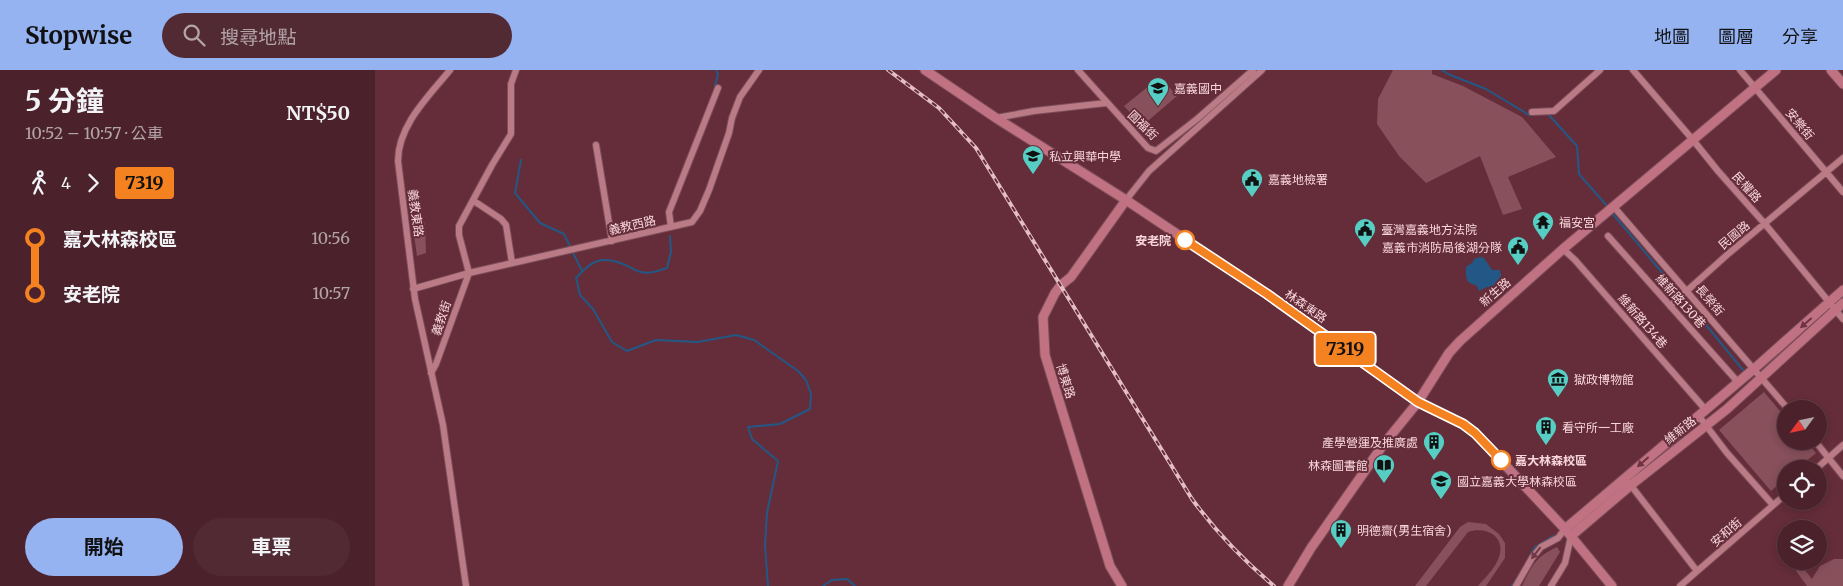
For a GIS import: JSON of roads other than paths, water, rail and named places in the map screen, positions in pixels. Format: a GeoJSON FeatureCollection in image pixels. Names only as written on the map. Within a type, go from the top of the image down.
{"type":"FeatureCollection","features":[{"type":"Feature","properties":{"kind":"street","name":"義教東路"},"geometry":{"type":"LineString","coordinates":[[431,373],[413,288],[398,149],[401,139],[417,111],[450,70]]}},
{"type":"Feature","properties":{"kind":"street"},"geometry":{"type":"LineString","coordinates":[[469,273],[459,235],[459,226],[511,134],[510,96],[511,84],[516,70]]}},
{"type":"Feature","properties":{"kind":"street","name":"義教西路"},"geometry":{"type":"LineString","coordinates":[[413,288],[469,273],[692,222],[700,211],[729,133],[732,118],[740,97],[759,70]]}},
{"type":"Feature","properties":{"kind":"street","name":"林森東路"},"geometry":{"type":"LineString","coordinates":[[925,70],[1267,294],[1418,402],[1463,424],[1475,433],[1568,533],[1611,586]]}},
{"type":"Feature","properties":{"kind":"street"},"geometry":{"type":"LineString","coordinates":[[1078,70],[1106,103]]}},
{"type":"Feature","properties":{"kind":"street","name":"圓福街"},"geometry":{"type":"LineString","coordinates":[[1106,103],[1148,148],[1156,151],[1197,119],[1253,70]]}},
{"type":"Feature","properties":{"kind":"street"},"geometry":{"type":"LineString","coordinates":[[1126,200],[1149,171],[1262,70]]}},
{"type":"Feature","properties":{"kind":"street"},"geometry":{"type":"LineString","coordinates":[[1532,112],[1554,111],[1600,70]]}},
{"type":"Feature","properties":{"kind":"street","name":"民權路"},"geometry":{"type":"LineString","coordinates":[[1633,70],[1718,172],[1765,224],[1843,319]]}},
{"type":"Feature","properties":{"kind":"street","name":"安樂街"},"geometry":{"type":"LineString","coordinates":[[1740,70],[1843,192]]}},
{"type":"Feature","properties":{"kind":"street","name":"新生路"},"geometry":{"type":"LineString","coordinates":[[1288,586],[1311,548],[1383,445],[1418,402],[1449,353],[1460,341],[1563,249],[1776,70]]}},
{"type":"Feature","properties":{"kind":"street"},"geometry":{"type":"LineString","coordinates":[[1831,70],[1843,84]]}},
{"type":"Feature","properties":{"kind":"street"},"geometry":{"type":"LineString","coordinates":[[671,227],[669,212],[718,88]]}},
{"type":"Feature","properties":{"kind":"street"},"geometry":{"type":"LineString","coordinates":[[996,118],[1034,111],[1106,103]]}},
{"type":"Feature","properties":{"kind":"street"},"geometry":{"type":"LineString","coordinates":[[596,145],[612,241]]}},
{"type":"Feature","properties":{"kind":"street","name":"民國路"},"geometry":{"type":"LineString","coordinates":[[1670,306],[1843,158]]}},
{"type":"Feature","properties":{"kind":"street","name":"博東路"},"geometry":{"type":"LineString","coordinates":[[1122,586],[1110,566],[1045,356],[1043,317],[1055,293],[1071,277],[1126,200]]}},
{"type":"Feature","properties":{"kind":"street"},"geometry":{"type":"LineString","coordinates":[[474,201],[501,219],[506,225],[512,263]]}},
{"type":"Feature","properties":{"kind":"street","name":"長榮街"},"geometry":{"type":"LineString","coordinates":[[1611,209],[1687,291],[1781,400]]}},
{"type":"Feature","properties":{"kind":"street","name":"維新路130巷"},"geometry":{"type":"LineString","coordinates":[[1608,236],[1737,381]]}},
{"type":"Feature","properties":{"kind":"street","name":"維新路134巷"},"geometry":{"type":"LineString","coordinates":[[1563,249],[1575,260],[1702,412],[1706,426],[1773,505]]}},
{"type":"Feature","properties":{"kind":"street","name":"義教街"},"geometry":{"type":"LineString","coordinates":[[431,373],[469,273]]}},
{"type":"Feature","properties":{"kind":"street","name":"維新路"},"geometry":{"type":"LineString","coordinates":[[1628,482],[1727,409],[1832,306],[1843,290]]}},
{"type":"Feature","properties":{"kind":"street","name":"維新路"},"geometry":{"type":"LineString","coordinates":[[1568,533],[1628,482],[1737,381],[1832,306],[1843,303]]}},
{"type":"Feature","properties":{"kind":"street"},"geometry":{"type":"LineString","coordinates":[[431,373],[443,425],[466,586]]}},
{"type":"Feature","properties":{"kind":"street"},"geometry":{"type":"LineString","coordinates":[[1828,458],[1843,445]]}},
{"type":"Feature","properties":{"kind":"street"},"geometry":{"type":"LineString","coordinates":[[1822,450],[1843,476]]}},
{"type":"Feature","properties":{"kind":"street"},"geometry":{"type":"LineString","coordinates":[[1628,482],[1697,571]]}},
{"type":"Feature","properties":{"kind":"street","name":"安和街"},"geometry":{"type":"LineString","coordinates":[[1680,586],[1777,502]]}},
{"type":"Feature","properties":{"kind":"street"},"geometry":{"type":"LineString","coordinates":[[1516,586],[1532,558],[1541,547],[1568,533]]}},
{"type":"Feature","properties":{"kind":"street"},"geometry":{"type":"LineString","coordinates":[[1551,586],[1565,563],[1568,533]]}},
{"type":"Feature","properties":{"kind":"water"},"geometry":{"type":"Polygon","coordinates":[[[1484,258],[1492,270],[1500,270],[1501,276],[1492,288],[1487,287],[1479,291],[1477,286],[1468,282],[1466,267],[1474,259],[1484,258]]]}},
{"type":"Feature","properties":{"kind":"waterway"},"geometry":{"type":"LineString","coordinates":[[715,86],[718,74],[716,70]]}},
{"type":"Feature","properties":{"kind":"waterway"},"geometry":{"type":"LineString","coordinates":[[1442,70],[1486,89],[1529,115],[1534,115]]}},
{"type":"Feature","properties":{"kind":"waterway"},"geometry":{"type":"LineString","coordinates":[[1548,114],[1577,146],[1579,174],[1608,207]]}},
{"type":"Feature","properties":{"kind":"waterway"},"geometry":{"type":"LineString","coordinates":[[521,160],[515,193],[540,223],[564,234],[582,271]]}},
{"type":"Feature","properties":{"kind":"waterway"},"geometry":{"type":"LineString","coordinates":[[1612,213],[1680,294]]}},
{"type":"Feature","properties":{"kind":"waterway"},"geometry":{"type":"LineString","coordinates":[[670,236],[671,252],[667,268],[644,273],[615,261],[597,261],[587,267],[576,278],[580,295],[593,309],[612,342],[627,351],[656,340],[698,342],[736,335],[754,340],[798,371],[806,380],[811,394],[810,409],[780,424],[748,427],[752,439],[778,461],[767,513],[765,545],[768,586]]}},
{"type":"Feature","properties":{"kind":"waterway"},"geometry":{"type":"LineString","coordinates":[[1683,297],[1743,370]]}},
{"type":"Feature","properties":{"kind":"waterway"},"geometry":{"type":"LineString","coordinates":[[1529,557],[1535,547],[1553,536]]}},
{"type":"Feature","properties":{"kind":"waterway"},"geometry":{"type":"LineString","coordinates":[[1512,586],[1521,572]]}},
{"type":"Feature","properties":{"kind":"waterway"},"geometry":{"type":"LineString","coordinates":[[823,586],[832,580],[847,579],[855,586]]}},
{"type":"Feature","properties":{"kind":"railway"},"geometry":{"type":"LineString","coordinates":[[888,70],[939,108],[976,148],[1192,499],[1230,545],[1274,586]]}},
{"type":"Feature","properties":{"kind":"place","name":"嘉義國中"},"geometry":{"type":"Point","coordinates":[1158,107]}},
{"type":"Feature","properties":{"kind":"place","name":"私立興華中學"},"geometry":{"type":"Point","coordinates":[1033,175]}},
{"type":"Feature","properties":{"kind":"place","name":"嘉義地檢署"},"geometry":{"type":"Point","coordinates":[1252,198]}},
{"type":"Feature","properties":{"kind":"place","name":"安老院"},"geometry":{"type":"Point","coordinates":[1185,240]}},
{"type":"Feature","properties":{"kind":"place","name":"福安宮"},"geometry":{"type":"Point","coordinates":[1543,241]}},
{"type":"Feature","properties":{"kind":"place","name":"臺灣嘉義地方法院"},"geometry":{"type":"Point","coordinates":[1365,248]}},
{"type":"Feature","properties":{"kind":"place","name":"嘉義市消防局後湖分隊"},"geometry":{"type":"Point","coordinates":[1518,266]}},
{"type":"Feature","properties":{"kind":"place","name":"獄政博物館"},"geometry":{"type":"Point","coordinates":[1558,398]}},
{"type":"Feature","properties":{"kind":"place","name":"看守所一工廠"},"geometry":{"type":"Point","coordinates":[1546,446]}},
{"type":"Feature","properties":{"kind":"place","name":"嘉大林森校區"},"geometry":{"type":"Point","coordinates":[1501,460]}},
{"type":"Feature","properties":{"kind":"place","name":"產學營運及推廣處"},"geometry":{"type":"Point","coordinates":[1434,461]}},
{"type":"Feature","properties":{"kind":"place","name":"林森圖書館"},"geometry":{"type":"Point","coordinates":[1384,484]}},
{"type":"Feature","properties":{"kind":"place","name":"國立嘉義大學林森校區"},"geometry":{"type":"Point","coordinates":[1441,500]}},
{"type":"Feature","properties":{"kind":"place","name":"明德齋(男生宿舍)"},"geometry":{"type":"Point","coordinates":[1341,549]}}]}
